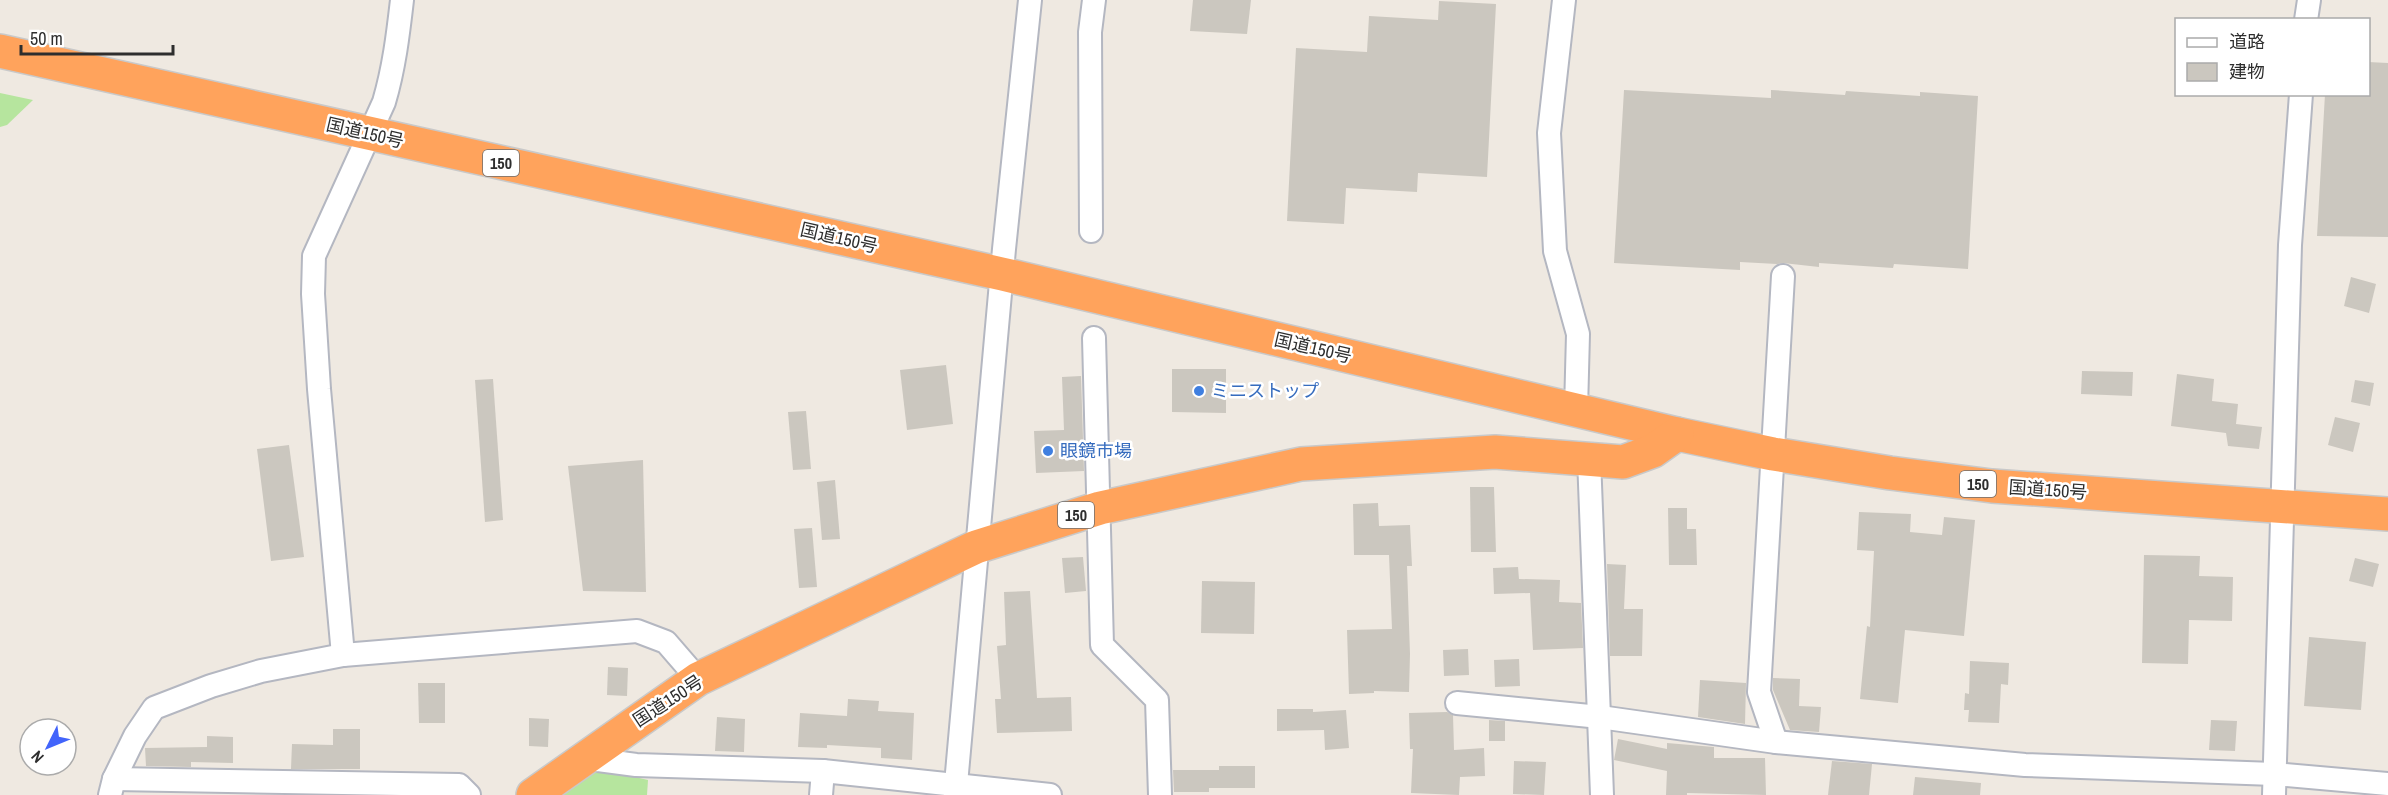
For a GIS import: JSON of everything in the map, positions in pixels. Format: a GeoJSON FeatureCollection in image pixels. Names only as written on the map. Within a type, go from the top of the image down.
{"type":"FeatureCollection","features":[{"type":"Feature","properties":{"kind":"highway","name":"国道150号"},"geometry":{"type":"LineString","coordinates":[[0,51],[1002,274],[1677,434],[1773,454],[1890,473],[1992,486],[2388,514]]}},
{"type":"Feature","properties":{"kind":"highway","name":"国道150号"},"geometry":{"type":"LineString","coordinates":[[533,795],[698,680],[976,547],[1100,508],[1301,464],[1495,452],[1623,462],[1653,450],[1677,434]]}},
{"type":"Feature","properties":{"kind":"street"},"geometry":{"type":"LineString","coordinates":[[343,655],[319,389],[313,294],[314,256],[384,102],[391,81],[399,36],[402,0]]}},
{"type":"Feature","properties":{"kind":"street"},"geometry":{"type":"LineString","coordinates":[[955,790],[976,547],[1030,0]]}},
{"type":"Feature","properties":{"kind":"street"},"geometry":{"type":"LineString","coordinates":[[1091,231],[1090,32],[1094,0]]}},
{"type":"Feature","properties":{"kind":"street"},"geometry":{"type":"LineString","coordinates":[[1564,0],[1549,132],[1555,251],[1578,334],[1576,410]]}},
{"type":"Feature","properties":{"kind":"street"},"geometry":{"type":"LineString","coordinates":[[2306,18],[2309,0]]}},
{"type":"Feature","properties":{"kind":"street"},"geometry":{"type":"LineString","coordinates":[[2274,784],[2290,245],[2301,96]]}},
{"type":"Feature","properties":{"kind":"street"},"geometry":{"type":"LineString","coordinates":[[1776,742],[1759,692],[1783,276]]}},
{"type":"Feature","properties":{"kind":"street"},"geometry":{"type":"LineString","coordinates":[[1094,338],[1102,645],[1157,700],[1160,795]]}},
{"type":"Feature","properties":{"kind":"street"},"geometry":{"type":"LineString","coordinates":[[1589,458],[1602,795]]}},
{"type":"Feature","properties":{"kind":"street"},"geometry":{"type":"LineString","coordinates":[[469,795],[459,785],[112,787],[135,736],[154,708],[211,686],[261,671],[343,655],[637,631],[666,642],[698,680]]}},
{"type":"Feature","properties":{"kind":"street"},"geometry":{"type":"LineString","coordinates":[[1457,703],[1600,717],[1776,742],[2025,765],[2274,784],[2388,784]]}},
{"type":"Feature","properties":{"kind":"street"},"geometry":{"type":"LineString","coordinates":[[583,758],[636,765],[823,771],[955,790],[1050,795]]}},
{"type":"Feature","properties":{"kind":"street"},"geometry":{"type":"LineString","coordinates":[[821,795],[823,771]]}},
{"type":"Feature","properties":{"kind":"green space"},"geometry":{"type":"Polygon","coordinates":[[[0,93],[33,100],[7,125],[0,127],[0,93]]]}},
{"type":"Feature","properties":{"kind":"green space"},"geometry":{"type":"Polygon","coordinates":[[[596,768],[648,780],[647,795],[563,795],[596,768]]]}},
{"type":"Feature","properties":{"kind":"building"},"geometry":{"type":"Polygon","coordinates":[[[1193,0],[1251,0],[1247,34],[1190,31],[1193,0]]]}},
{"type":"Feature","properties":{"kind":"building"},"geometry":{"type":"Polygon","coordinates":[[[1439,1],[1496,4],[1487,177],[1418,173],[1417,192],[1346,188],[1344,224],[1287,221],[1296,48],[1367,52],[1369,16],[1438,20],[1439,1]]]}},
{"type":"Feature","properties":{"kind":"building"},"geometry":{"type":"Polygon","coordinates":[[[2370,62],[2388,63],[2388,237],[2317,236],[2325,96],[2370,96],[2370,62]]]}},
{"type":"Feature","properties":{"kind":"building"},"geometry":{"type":"Polygon","coordinates":[[[1624,90],[1771,98],[1771,90],[1845,95],[1846,91],[1920,96],[1920,92],[1978,96],[1968,269],[1894,264],[1893,268],[1819,263],[1819,267],[1740,262],[1740,270],[1614,263],[1624,90]]]}},
{"type":"Feature","properties":{"kind":"building"},"geometry":{"type":"Polygon","coordinates":[[[2351,277],[2376,284],[2369,313],[2344,306],[2351,277]]]}},
{"type":"Feature","properties":{"kind":"building"},"geometry":{"type":"Polygon","coordinates":[[[946,365],[953,424],[907,430],[900,370],[946,365]]]}},
{"type":"Feature","properties":{"kind":"building","name":"ミニストップ"},"geometry":{"type":"Polygon","coordinates":[[[1172,369],[1226,369],[1226,413],[1172,412],[1172,369]]]}},
{"type":"Feature","properties":{"kind":"building"},"geometry":{"type":"Polygon","coordinates":[[[2082,371],[2133,372],[2132,396],[2081,394],[2082,371]]]}},
{"type":"Feature","properties":{"kind":"building"},"geometry":{"type":"Polygon","coordinates":[[[2177,374],[2214,379],[2212,401],[2238,404],[2236,424],[2262,427],[2259,449],[2228,446],[2226,433],[2171,426],[2177,374]]]}},
{"type":"Feature","properties":{"kind":"building"},"geometry":{"type":"Polygon","coordinates":[[[1081,376],[1084,471],[1036,473],[1034,431],[1064,430],[1062,377],[1081,376]]]}},
{"type":"Feature","properties":{"kind":"building"},"geometry":{"type":"Polygon","coordinates":[[[493,379],[503,520],[485,522],[475,380],[493,379]]]}},
{"type":"Feature","properties":{"kind":"building"},"geometry":{"type":"Polygon","coordinates":[[[2355,380],[2374,383],[2370,406],[2351,402],[2355,380]]]}},
{"type":"Feature","properties":{"kind":"building"},"geometry":{"type":"Polygon","coordinates":[[[806,411],[811,469],[793,470],[788,412],[806,411]]]}},
{"type":"Feature","properties":{"kind":"building"},"geometry":{"type":"Polygon","coordinates":[[[2335,417],[2360,423],[2353,452],[2328,445],[2335,417]]]}},
{"type":"Feature","properties":{"kind":"building"},"geometry":{"type":"Polygon","coordinates":[[[289,445],[304,557],[271,561],[257,449],[289,445]]]}},
{"type":"Feature","properties":{"kind":"building"},"geometry":{"type":"Polygon","coordinates":[[[643,460],[646,592],[583,591],[568,466],[643,460]]]}},
{"type":"Feature","properties":{"kind":"building"},"geometry":{"type":"Polygon","coordinates":[[[835,480],[840,539],[822,540],[817,482],[835,480]]]}},
{"type":"Feature","properties":{"kind":"building"},"geometry":{"type":"Polygon","coordinates":[[[1470,487],[1494,487],[1496,552],[1471,552],[1470,487]]]}},
{"type":"Feature","properties":{"kind":"building"},"geometry":{"type":"Polygon","coordinates":[[[1378,503],[1379,526],[1410,525],[1412,566],[1407,566],[1409,692],[1374,691],[1374,693],[1349,694],[1347,630],[1392,629],[1389,555],[1354,555],[1353,504],[1378,503]]]}},
{"type":"Feature","properties":{"kind":"building"},"geometry":{"type":"Polygon","coordinates":[[[1668,508],[1687,508],[1687,529],[1696,529],[1697,565],[1669,565],[1668,508]]]}},
{"type":"Feature","properties":{"kind":"building"},"geometry":{"type":"Polygon","coordinates":[[[1859,512],[1911,514],[1910,532],[1942,535],[1944,517],[1975,520],[1964,636],[1905,630],[1898,703],[1860,699],[1867,626],[1870,627],[1874,551],[1857,550],[1859,512]]]}},
{"type":"Feature","properties":{"kind":"building"},"geometry":{"type":"Polygon","coordinates":[[[812,528],[817,587],[799,588],[794,529],[812,528]]]}},
{"type":"Feature","properties":{"kind":"building"},"geometry":{"type":"Polygon","coordinates":[[[2144,555],[2200,556],[2199,576],[2233,577],[2232,621],[2189,620],[2188,664],[2142,663],[2144,555]]]}},
{"type":"Feature","properties":{"kind":"building"},"geometry":{"type":"Polygon","coordinates":[[[1083,557],[1086,591],[1065,593],[1062,558],[1083,557]]]}},
{"type":"Feature","properties":{"kind":"building"},"geometry":{"type":"Polygon","coordinates":[[[2355,558],[2379,564],[2373,587],[2349,581],[2355,558]]]}},
{"type":"Feature","properties":{"kind":"building"},"geometry":{"type":"Polygon","coordinates":[[[1607,564],[1626,565],[1624,609],[1643,609],[1642,656],[1610,656],[1607,564]]]}},
{"type":"Feature","properties":{"kind":"building"},"geometry":{"type":"Polygon","coordinates":[[[1518,567],[1519,579],[1560,580],[1559,602],[1581,603],[1583,648],[1533,650],[1530,593],[1494,594],[1493,568],[1518,567]]]}},
{"type":"Feature","properties":{"kind":"building"},"geometry":{"type":"Polygon","coordinates":[[[1202,581],[1255,582],[1254,634],[1201,633],[1202,581]]]}},
{"type":"Feature","properties":{"kind":"building"},"geometry":{"type":"Polygon","coordinates":[[[1030,591],[1037,698],[1071,697],[1072,731],[997,733],[995,699],[1001,699],[997,646],[1006,645],[1004,592],[1030,591]]]}},
{"type":"Feature","properties":{"kind":"building"},"geometry":{"type":"Polygon","coordinates":[[[2309,637],[2366,642],[2361,710],[2304,706],[2309,637]]]}},
{"type":"Feature","properties":{"kind":"building"},"geometry":{"type":"Polygon","coordinates":[[[1468,649],[1469,675],[1444,676],[1443,650],[1468,649]]]}},
{"type":"Feature","properties":{"kind":"building"},"geometry":{"type":"Polygon","coordinates":[[[1519,659],[1520,686],[1495,687],[1494,660],[1519,659]]]}},
{"type":"Feature","properties":{"kind":"building"},"geometry":{"type":"Polygon","coordinates":[[[1970,661],[2009,663],[2008,685],[2001,684],[1999,723],[1968,722],[1969,710],[1964,710],[1965,693],[1969,694],[1970,661]]]}},
{"type":"Feature","properties":{"kind":"building"},"geometry":{"type":"Polygon","coordinates":[[[608,667],[628,668],[627,696],[607,695],[608,667]]]}},
{"type":"Feature","properties":{"kind":"building"},"geometry":{"type":"Polygon","coordinates":[[[1773,678],[1800,679],[1799,706],[1821,707],[1819,732],[1790,730],[1773,690],[1773,678]]]}},
{"type":"Feature","properties":{"kind":"building"},"geometry":{"type":"Polygon","coordinates":[[[1700,680],[1746,683],[1745,724],[1698,717],[1700,680]]]}},
{"type":"Feature","properties":{"kind":"building"},"geometry":{"type":"Polygon","coordinates":[[[418,683],[445,683],[445,723],[419,723],[418,683]]]}},
{"type":"Feature","properties":{"kind":"building"},"geometry":{"type":"Polygon","coordinates":[[[848,699],[879,701],[878,711],[914,713],[912,760],[881,758],[881,748],[827,745],[827,748],[798,747],[800,713],[847,716],[848,699]]]}},
{"type":"Feature","properties":{"kind":"building"},"geometry":{"type":"Polygon","coordinates":[[[1277,709],[1313,709],[1313,712],[1346,710],[1349,748],[1325,750],[1324,730],[1277,731],[1277,709]]]}},
{"type":"Feature","properties":{"kind":"building"},"geometry":{"type":"Polygon","coordinates":[[[1447,712],[1453,715],[1454,750],[1484,748],[1485,776],[1460,777],[1459,795],[1411,793],[1413,749],[1410,749],[1409,713],[1447,712]]]}},
{"type":"Feature","properties":{"kind":"building"},"geometry":{"type":"Polygon","coordinates":[[[717,717],[745,719],[744,752],[715,751],[717,717]]]}},
{"type":"Feature","properties":{"kind":"building"},"geometry":{"type":"Polygon","coordinates":[[[529,718],[549,719],[548,747],[529,746],[529,718]]]}},
{"type":"Feature","properties":{"kind":"building"},"geometry":{"type":"Polygon","coordinates":[[[1489,720],[1505,721],[1505,741],[1489,741],[1489,720]]]}},
{"type":"Feature","properties":{"kind":"building"},"geometry":{"type":"Polygon","coordinates":[[[2211,720],[2237,721],[2235,751],[2209,750],[2211,720]]]}},
{"type":"Feature","properties":{"kind":"building"},"geometry":{"type":"Polygon","coordinates":[[[333,729],[360,729],[360,769],[291,769],[292,744],[333,745],[333,729]]]}},
{"type":"Feature","properties":{"kind":"building"},"geometry":{"type":"Polygon","coordinates":[[[207,736],[233,737],[233,763],[191,762],[191,767],[146,766],[145,748],[207,747],[207,736]]]}},
{"type":"Feature","properties":{"kind":"building"},"geometry":{"type":"Polygon","coordinates":[[[1618,739],[1667,749],[1667,743],[1714,747],[1714,758],[1765,758],[1766,795],[1687,793],[1687,795],[1666,795],[1667,771],[1614,760],[1618,739]]]}},
{"type":"Feature","properties":{"kind":"building"},"geometry":{"type":"Polygon","coordinates":[[[1514,761],[1546,762],[1544,795],[1513,794],[1514,761]]]}},
{"type":"Feature","properties":{"kind":"building"},"geometry":{"type":"Polygon","coordinates":[[[1832,761],[1872,764],[1869,795],[1828,795],[1832,761]]]}},
{"type":"Feature","properties":{"kind":"building"},"geometry":{"type":"Polygon","coordinates":[[[1219,766],[1255,766],[1255,788],[1209,788],[1209,792],[1174,792],[1173,770],[1219,770],[1219,766]]]}},
{"type":"Feature","properties":{"kind":"building"},"geometry":{"type":"Polygon","coordinates":[[[1915,777],[1981,783],[1980,795],[1913,795],[1915,777]]]}},
{"type":"Feature","properties":{"kind":"place","name":"ミニストップ"},"geometry":{"type":"Point","coordinates":[1199,391]}},
{"type":"Feature","properties":{"kind":"place","name":"眼鏡市場"},"geometry":{"type":"Point","coordinates":[1048,451]}}]}
